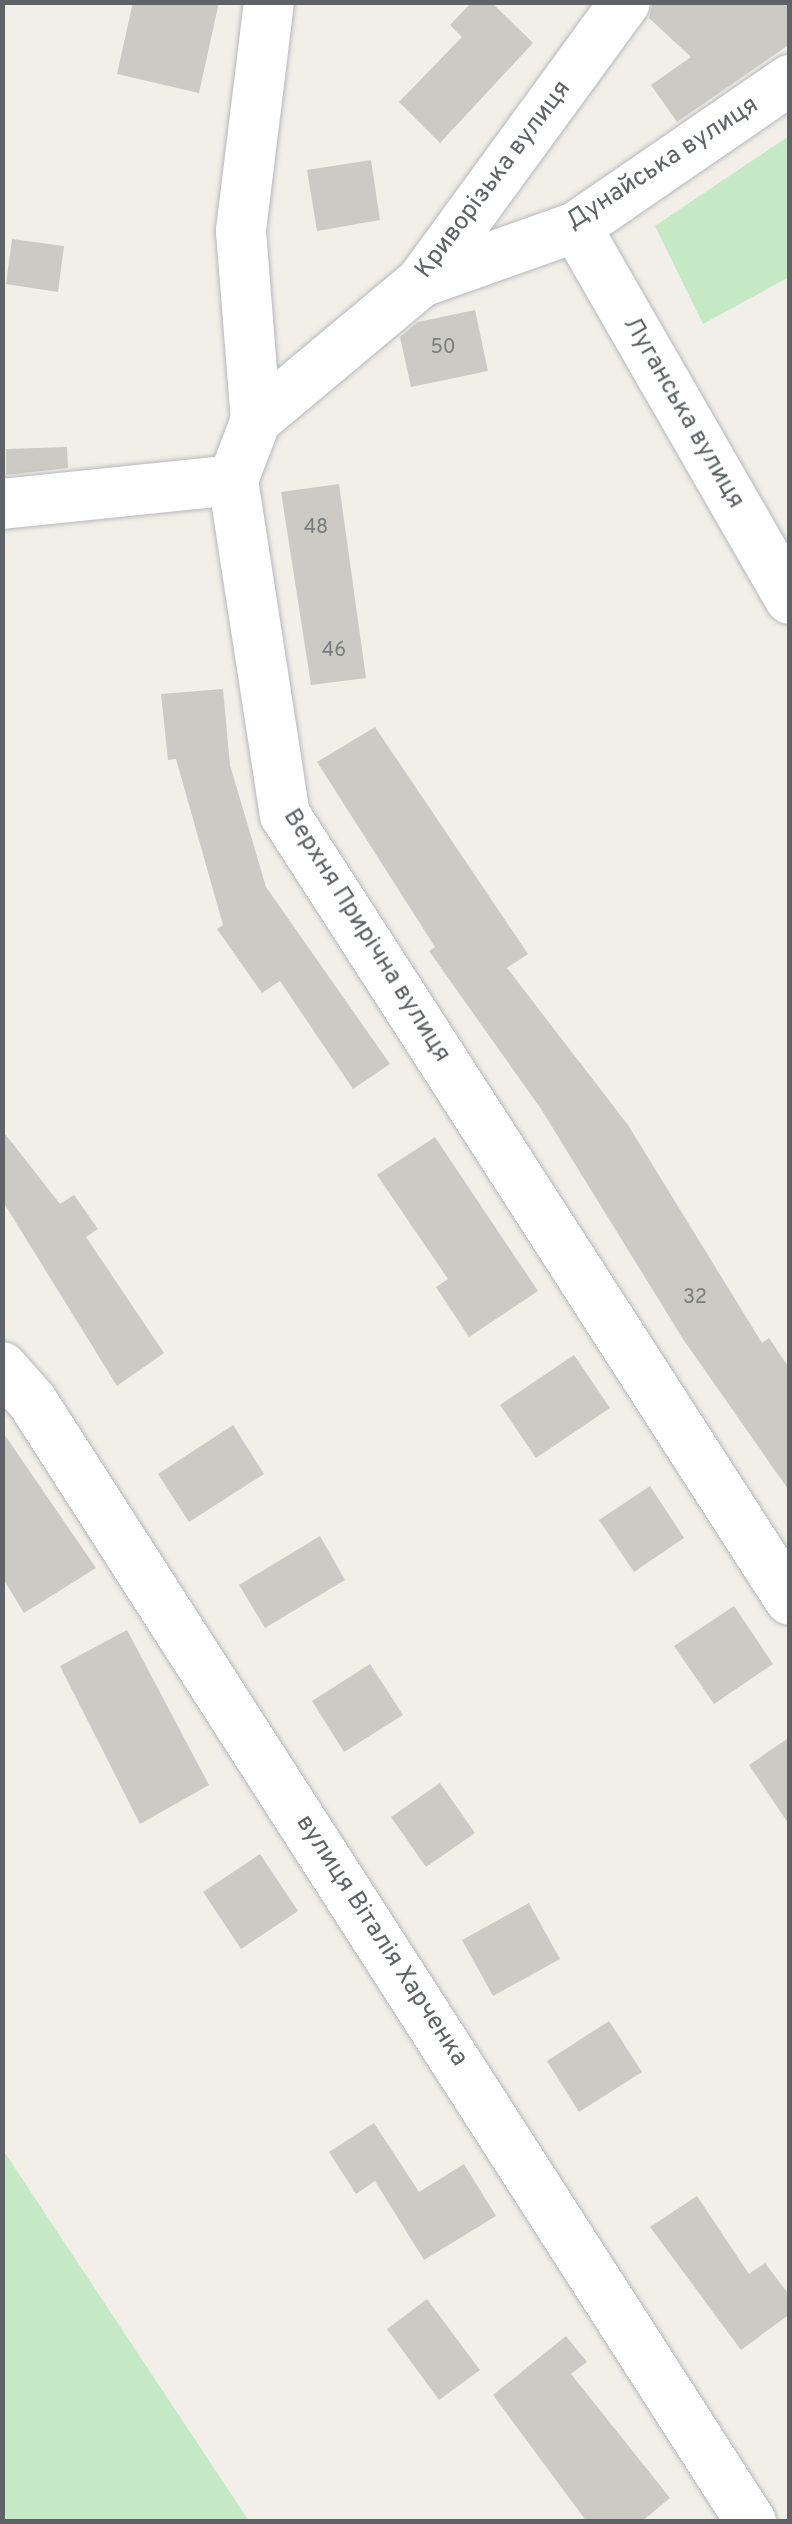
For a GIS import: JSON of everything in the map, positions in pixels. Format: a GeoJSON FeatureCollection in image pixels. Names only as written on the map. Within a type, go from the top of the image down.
{"type":"FeatureCollection","features":[{"type":"Feature","properties":{"kind":"street","name":"Верхня Прирічна вулиця"},"geometry":{"type":"LineString","coordinates":[[269,2],[241,231],[256,420],[233,480],[285,816],[790,1600]]}},
{"type":"Feature","properties":{"kind":"street","name":"Криворізька вулиця"},"geometry":{"type":"LineString","coordinates":[[256,420],[421,282],[625,2]]}},
{"type":"Feature","properties":{"kind":"street","name":"Дунайська вулиця"},"geometry":{"type":"LineString","coordinates":[[421,282],[576,227],[790,80]]}},
{"type":"Feature","properties":{"kind":"street","name":"Луганська вулиця"},"geometry":{"type":"LineString","coordinates":[[576,227],[790,598]]}},
{"type":"Feature","properties":{"kind":"street"},"geometry":{"type":"LineString","coordinates":[[2,504],[233,480]]}},
{"type":"Feature","properties":{"kind":"street","name":"вулиця Віталія Харченка"},"geometry":{"type":"LineString","coordinates":[[2,1367],[32,1401],[750,2522]]}},
{"type":"Feature","properties":{"kind":"green space"},"geometry":{"type":"Polygon","coordinates":[[[789,136],[789,277],[703,324],[655,226],[789,136]]]}},
{"type":"Feature","properties":{"kind":"green space"},"geometry":{"type":"Polygon","coordinates":[[[3,2150],[249,2521],[3,2521],[3,2150]]]}},
{"type":"Feature","properties":{"kind":"building"},"geometry":{"type":"Polygon","coordinates":[[[133,2],[219,2],[199,93],[117,74],[133,2]]]}},
{"type":"Feature","properties":{"kind":"building"},"geometry":{"type":"Polygon","coordinates":[[[472,2],[491,2],[533,43],[440,143],[399,102],[462,37],[450,25],[472,2]]]}},
{"type":"Feature","properties":{"kind":"building"},"geometry":{"type":"Polygon","coordinates":[[[653,2],[790,2],[790,44],[677,122],[651,85],[691,57],[649,18],[653,2]]]}},
{"type":"Feature","properties":{"kind":"building"},"geometry":{"type":"Polygon","coordinates":[[[371,160],[380,220],[317,231],[307,170],[371,160]]]}},
{"type":"Feature","properties":{"kind":"building"},"geometry":{"type":"Polygon","coordinates":[[[12,239],[64,246],[58,292],[6,284],[12,239]]]}},
{"type":"Feature","properties":{"kind":"building"},"geometry":{"type":"Polygon","coordinates":[[[475,310],[488,371],[411,387],[400,337],[418,322],[475,310]]]}},
{"type":"Feature","properties":{"kind":"building"},"geometry":{"type":"Polygon","coordinates":[[[67,447],[68,468],[6,475],[6,449],[67,447]]]}},
{"type":"Feature","properties":{"kind":"building"},"geometry":{"type":"Polygon","coordinates":[[[339,484],[366,678],[311,685],[281,492],[339,484]]]}},
{"type":"Feature","properties":{"kind":"building"},"geometry":{"type":"Polygon","coordinates":[[[223,689],[230,765],[266,887],[390,1064],[353,1089],[280,981],[262,993],[217,929],[223,925],[176,759],[168,760],[161,694],[223,689]]]}},
{"type":"Feature","properties":{"kind":"building"},"geometry":{"type":"Polygon","coordinates":[[[375,727],[528,954],[507,968],[628,1125],[762,1343],[769,1338],[790,1369],[790,1492],[683,1339],[541,1109],[429,951],[435,947],[317,762],[375,727]]]}},
{"type":"Feature","properties":{"kind":"building"},"geometry":{"type":"Polygon","coordinates":[[[2,1130],[60,1204],[74,1195],[98,1229],[86,1237],[164,1353],[117,1386],[2,1200],[2,1130]]]}},
{"type":"Feature","properties":{"kind":"building"},"geometry":{"type":"Polygon","coordinates":[[[435,1137],[538,1291],[469,1337],[436,1287],[448,1279],[377,1175],[435,1137]]]}},
{"type":"Feature","properties":{"kind":"building"},"geometry":{"type":"Polygon","coordinates":[[[574,1355],[610,1408],[536,1458],[500,1405],[574,1355]]]}},
{"type":"Feature","properties":{"kind":"building"},"geometry":{"type":"Polygon","coordinates":[[[233,1425],[264,1474],[189,1522],[158,1474],[233,1425]]]}},
{"type":"Feature","properties":{"kind":"building"},"geometry":{"type":"Polygon","coordinates":[[[2,1431],[96,1568],[24,1613],[2,1577],[2,1431]]]}},
{"type":"Feature","properties":{"kind":"building"},"geometry":{"type":"Polygon","coordinates":[[[650,1486],[684,1538],[634,1572],[599,1520],[650,1486]]]}},
{"type":"Feature","properties":{"kind":"building"},"geometry":{"type":"Polygon","coordinates":[[[320,1536],[345,1580],[265,1628],[239,1585],[320,1536]]]}},
{"type":"Feature","properties":{"kind":"building"},"geometry":{"type":"Polygon","coordinates":[[[734,1606],[773,1664],[714,1704],[674,1646],[734,1606]]]}},
{"type":"Feature","properties":{"kind":"building"},"geometry":{"type":"Polygon","coordinates":[[[127,1630],[209,1785],[140,1824],[60,1666],[127,1630]]]}},
{"type":"Feature","properties":{"kind":"building"},"geometry":{"type":"Polygon","coordinates":[[[370,1664],[403,1715],[344,1752],[312,1701],[370,1664]]]}},
{"type":"Feature","properties":{"kind":"building"},"geometry":{"type":"Polygon","coordinates":[[[790,1737],[790,1826],[749,1765],[790,1737]]]}},
{"type":"Feature","properties":{"kind":"building"},"geometry":{"type":"Polygon","coordinates":[[[440,1783],[475,1833],[426,1867],[391,1817],[440,1783]]]}},
{"type":"Feature","properties":{"kind":"building"},"geometry":{"type":"Polygon","coordinates":[[[260,1854],[298,1911],[241,1949],[203,1892],[260,1854]]]}},
{"type":"Feature","properties":{"kind":"building"},"geometry":{"type":"Polygon","coordinates":[[[529,1903],[560,1959],[493,1996],[462,1940],[529,1903]]]}},
{"type":"Feature","properties":{"kind":"building"},"geometry":{"type":"Polygon","coordinates":[[[609,2021],[642,2072],[579,2112],[547,2061],[609,2021]]]}},
{"type":"Feature","properties":{"kind":"building"},"geometry":{"type":"Polygon","coordinates":[[[374,2123],[419,2192],[464,2164],[496,2216],[424,2260],[375,2181],[356,2194],[329,2152],[374,2123]]]}},
{"type":"Feature","properties":{"kind":"building"},"geometry":{"type":"Polygon","coordinates":[[[697,2196],[749,2274],[765,2263],[790,2296],[790,2314],[741,2350],[650,2227],[697,2196]]]}},
{"type":"Feature","properties":{"kind":"building"},"geometry":{"type":"Polygon","coordinates":[[[427,2299],[480,2370],[439,2400],[387,2329],[427,2299]]]}},
{"type":"Feature","properties":{"kind":"building"},"geometry":{"type":"Polygon","coordinates":[[[566,2336],[587,2362],[571,2374],[670,2498],[641,2522],[587,2522],[493,2395],[566,2336]]]}}]}
